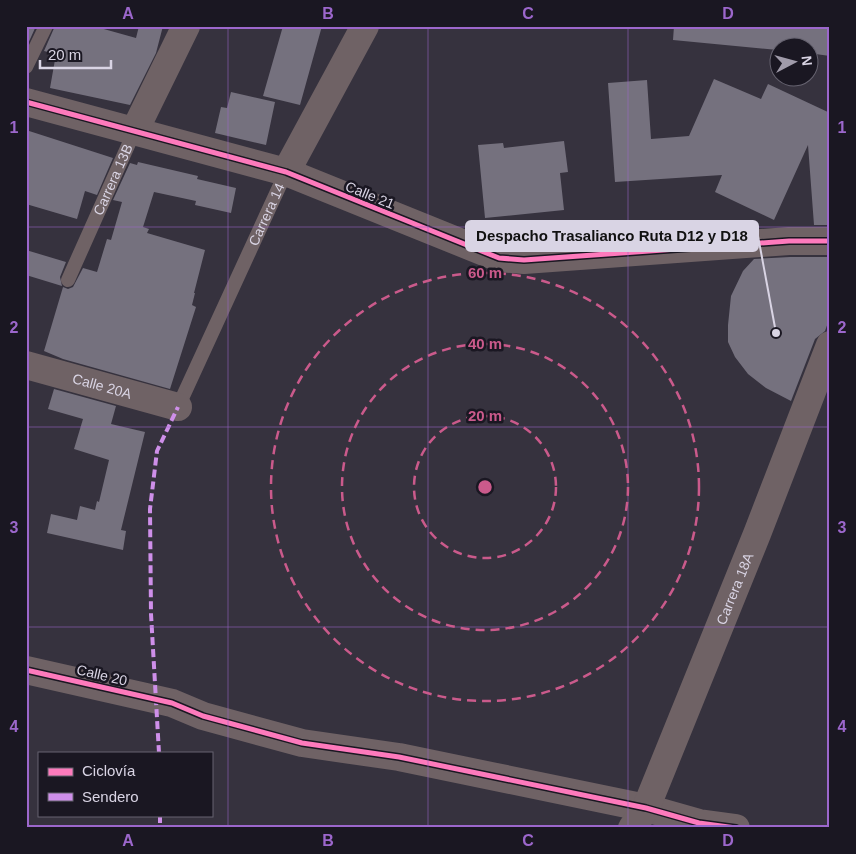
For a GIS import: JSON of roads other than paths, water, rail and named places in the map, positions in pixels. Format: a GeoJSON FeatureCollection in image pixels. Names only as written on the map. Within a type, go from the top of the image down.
{"type":"FeatureCollection","features":[{"type":"Feature","properties":{"kind":"street","name":"Carrera 13B"},"geometry":{"type":"LineString","coordinates":[[135,130],[186,26]]}},
{"type":"Feature","properties":{"kind":"street","name":"Carrera 14"},"geometry":{"type":"LineString","coordinates":[[286,172],[365,26]]}},
{"type":"Feature","properties":{"kind":"street","name":"Calle 21"},"geometry":{"type":"LineString","coordinates":[[26,102],[286,172],[498,258],[524,260],[789,241],[830,241]]}},
{"type":"Feature","properties":{"kind":"street","name":"Carrera 18A"},"geometry":{"type":"LineString","coordinates":[[639,818],[754,543],[830,345]]}},
{"type":"Feature","properties":{"kind":"street","name":"Calle 20A"},"geometry":{"type":"LineString","coordinates":[[26,364],[178,407]]}},
{"type":"Feature","properties":{"kind":"street","name":"Calle 20"},"geometry":{"type":"LineString","coordinates":[[26,670],[172,703],[203,716],[302,743],[400,757],[639,818],[736,828]]}},
{"type":"Feature","properties":{"kind":"lane"},"geometry":{"type":"LineString","coordinates":[[26,67],[46,26]]}},
{"type":"Feature","properties":{"kind":"lane","name":"Carrera 13B"},"geometry":{"type":"LineString","coordinates":[[68,280],[135,130]]}},
{"type":"Feature","properties":{"kind":"lane","name":"Carrera 14"},"geometry":{"type":"LineString","coordinates":[[178,407],[286,172]]}},
{"type":"Feature","properties":{"kind":"place","name":"Despacho Trasalianco Ruta D12 y D18"},"geometry":{"type":"Point","coordinates":[776,333]}}]}
